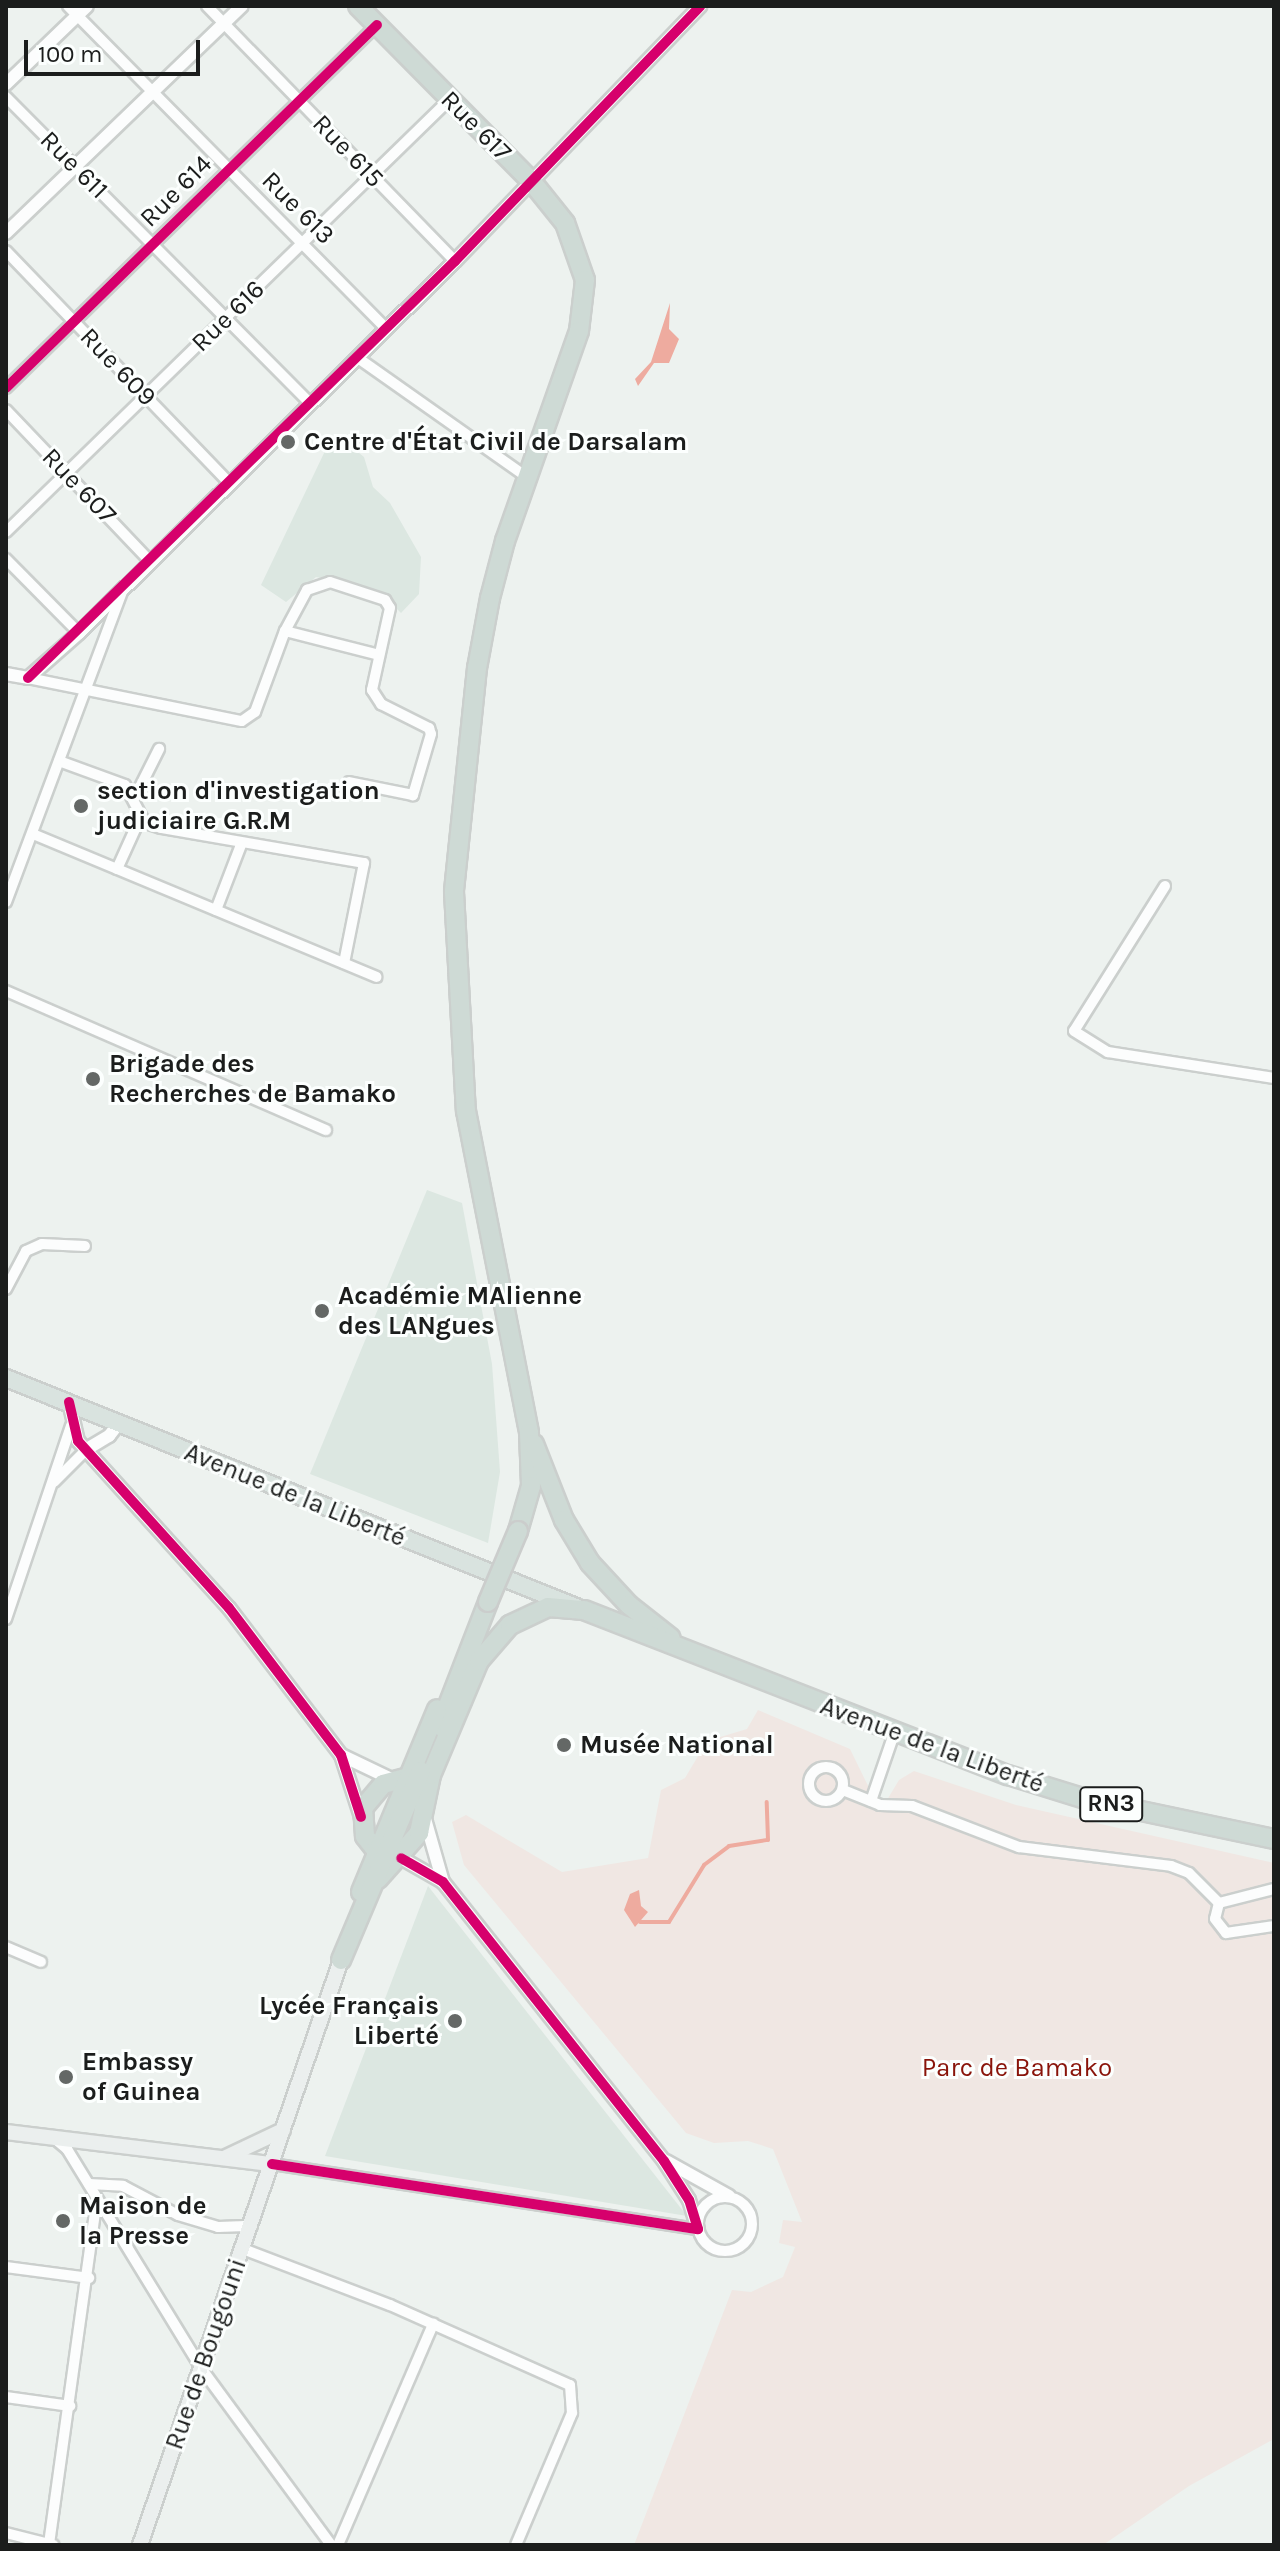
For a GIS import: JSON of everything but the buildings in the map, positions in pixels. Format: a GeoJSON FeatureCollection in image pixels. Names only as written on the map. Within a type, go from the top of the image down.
{"type":"FeatureCollection","features":[{"type":"Feature","properties":{"kind":"highway","name":"Rue 617"},"geometry":{"type":"LineString","coordinates":[[358,6],[532,182],[565,223],[579,253],[585,309],[574,350],[505,541],[477,668],[454,892],[466,1111],[529,1433]]}},
{"type":"Feature","properties":{"kind":"highway"},"geometry":{"type":"LineString","coordinates":[[341,1960],[388,1856],[404,1781],[449,1691],[518,1531],[531,1486],[529,1433]]}},
{"type":"Feature","properties":{"kind":"highway"},"geometry":{"type":"LineString","coordinates":[[529,1433],[564,1520],[590,1563],[629,1605],[689,1652]]}},
{"type":"Feature","properties":{"kind":"highway"},"geometry":{"type":"LineString","coordinates":[[341,1960],[388,1856],[419,1833],[431,1775],[491,1642],[531,1611],[584,1610],[689,1652]]}},
{"type":"Feature","properties":{"kind":"highway","name":"Avenue de la Liberté"},"geometry":{"type":"LineString","coordinates":[[689,1652],[894,1734],[1089,1800],[1274,1839]]}},
{"type":"Feature","properties":{"kind":"highway"},"geometry":{"type":"LineString","coordinates":[[388,1856],[361,1817],[375,1790],[404,1781]]}},
{"type":"Feature","properties":{"kind":"main road","name":"Avenue de la Liberté"},"geometry":{"type":"LineString","coordinates":[[6,1378],[584,1610]]}},
{"type":"Feature","properties":{"kind":"main road","name":"Rue de Bougouni"},"geometry":{"type":"LineString","coordinates":[[140,2545],[341,1960]]}},
{"type":"Feature","properties":{"kind":"main road"},"geometry":{"type":"LineString","coordinates":[[222,2158],[283,2130]]}},
{"type":"Feature","properties":{"kind":"main road"},"geometry":{"type":"LineString","coordinates":[[6,2132],[272,2164]]}},
{"type":"Feature","properties":{"kind":"street"},"geometry":{"type":"LineString","coordinates":[[6,84],[73,11],[87,6]]}},
{"type":"Feature","properties":{"kind":"street","name":"Rue 615"},"geometry":{"type":"LineString","coordinates":[[207,6],[455,261]]}},
{"type":"Feature","properties":{"kind":"street"},"geometry":{"type":"LineString","coordinates":[[6,233],[242,6]]}},
{"type":"Feature","properties":{"kind":"street"},"geometry":{"type":"LineString","coordinates":[[28,678],[79,633],[455,261],[700,6]]}},
{"type":"Feature","properties":{"kind":"street","name":"Rue 613"},"geometry":{"type":"LineString","coordinates":[[73,11],[387,329]]}},
{"type":"Feature","properties":{"kind":"street","name":"Rue 614"},"geometry":{"type":"LineString","coordinates":[[6,388],[377,25]]}},
{"type":"Feature","properties":{"kind":"street","name":"Rue 611"},"geometry":{"type":"LineString","coordinates":[[6,97],[311,404]]}},
{"type":"Feature","properties":{"kind":"street","name":"Rue 616"},"geometry":{"type":"LineString","coordinates":[[6,532],[450,99]]}},
{"type":"Feature","properties":{"kind":"street","name":"Rue 609"},"geometry":{"type":"LineString","coordinates":[[6,251],[230,484]]}},
{"type":"Feature","properties":{"kind":"street"},"geometry":{"type":"LineString","coordinates":[[358,358],[528,478]]}},
{"type":"Feature","properties":{"kind":"street","name":"Rue 607"},"geometry":{"type":"LineString","coordinates":[[6,410],[151,562]]}},
{"type":"Feature","properties":{"kind":"street"},"geometry":{"type":"LineString","coordinates":[[6,559],[79,633]]}},
{"type":"Feature","properties":{"kind":"street"},"geometry":{"type":"LineString","coordinates":[[6,674],[242,721],[255,712],[285,631],[307,590],[330,582],[389,603],[375,697],[399,716],[429,728],[431,734],[413,795],[349,782]]}},
{"type":"Feature","properties":{"kind":"street"},"geometry":{"type":"LineString","coordinates":[[6,902],[123,590]]}},
{"type":"Feature","properties":{"kind":"street"},"geometry":{"type":"LineString","coordinates":[[285,631],[379,655]]}},
{"type":"Feature","properties":{"kind":"street"},"geometry":{"type":"LineString","coordinates":[[135,797],[159,749]]}},
{"type":"Feature","properties":{"kind":"street"},"geometry":{"type":"LineString","coordinates":[[59,761],[113,779],[135,797],[141,816],[161,828],[241,845],[364,863],[344,963]]}},
{"type":"Feature","properties":{"kind":"street"},"geometry":{"type":"LineString","coordinates":[[117,869],[141,816]]}},
{"type":"Feature","properties":{"kind":"street"},"geometry":{"type":"LineString","coordinates":[[33,834],[376,977]]}},
{"type":"Feature","properties":{"kind":"street"},"geometry":{"type":"LineString","coordinates":[[216,910],[241,845]]}},
{"type":"Feature","properties":{"kind":"street"},"geometry":{"type":"LineString","coordinates":[[1165,886],[1074,1031],[1108,1052],[1274,1078]]}},
{"type":"Feature","properties":{"kind":"street"},"geometry":{"type":"LineString","coordinates":[[6,991],[326,1130]]}},
{"type":"Feature","properties":{"kind":"street"},"geometry":{"type":"LineString","coordinates":[[6,1289],[26,1251],[42,1244],[85,1246]]}},
{"type":"Feature","properties":{"kind":"street"},"geometry":{"type":"LineString","coordinates":[[6,1619],[71,1426],[69,1402]]}},
{"type":"Feature","properties":{"kind":"street"},"geometry":{"type":"LineString","coordinates":[[53,1483],[87,1449],[109,1436],[118,1424]]}},
{"type":"Feature","properties":{"kind":"street"},"geometry":{"type":"LineString","coordinates":[[71,1426],[87,1449],[229,1608],[341,1755],[361,1817]]}},
{"type":"Feature","properties":{"kind":"street"},"geometry":{"type":"LineString","coordinates":[[871,1801],[894,1734]]}},
{"type":"Feature","properties":{"kind":"street"},"geometry":{"type":"LineString","coordinates":[[341,1755],[404,1781],[423,1812],[443,1882],[664,2161],[689,2200],[698,2229],[716,2250],[733,2250],[746,2242],[753,2226],[749,2210],[664,2161]]}},
{"type":"Feature","properties":{"kind":"street"},"geometry":{"type":"LineString","coordinates":[[843,1790],[871,1801],[912,1806],[1040,1852],[1171,1866],[1189,1873],[1219,1903]]}},
{"type":"Feature","properties":{"kind":"street"},"geometry":{"type":"LineString","coordinates":[[388,1856],[443,1882]]}},
{"type":"Feature","properties":{"kind":"street"},"geometry":{"type":"LineString","coordinates":[[1219,1903],[1274,1889]]}},
{"type":"Feature","properties":{"kind":"street"},"geometry":{"type":"LineString","coordinates":[[1219,1903],[1215,1919],[1226,1933],[1274,1926]]}},
{"type":"Feature","properties":{"kind":"street"},"geometry":{"type":"LineString","coordinates":[[6,1947],[41,1962]]}},
{"type":"Feature","properties":{"kind":"street"},"geometry":{"type":"LineString","coordinates":[[55,2139],[67,2149],[201,2368],[331,2545]]}},
{"type":"Feature","properties":{"kind":"street"},"geometry":{"type":"LineString","coordinates":[[272,2164],[698,2229]]}},
{"type":"Feature","properties":{"kind":"street"},"geometry":{"type":"LineString","coordinates":[[89,2184],[123,2186],[178,2215],[218,2227],[252,2226]]}},
{"type":"Feature","properties":{"kind":"street"},"geometry":{"type":"LineString","coordinates":[[698,2229],[709,2201],[729,2196]]}},
{"type":"Feature","properties":{"kind":"street"},"geometry":{"type":"LineString","coordinates":[[6,2533],[51,2544],[89,2278],[97,2200]]}},
{"type":"Feature","properties":{"kind":"street"},"geometry":{"type":"LineString","coordinates":[[243,2249],[562,2378],[574,2395],[572,2413],[516,2545]]}},
{"type":"Feature","properties":{"kind":"street"},"geometry":{"type":"LineString","coordinates":[[6,2267],[89,2278]]}},
{"type":"Feature","properties":{"kind":"street"},"geometry":{"type":"LineString","coordinates":[[338,2545],[433,2324]]}},
{"type":"Feature","properties":{"kind":"street"},"geometry":{"type":"LineString","coordinates":[[6,2397],[70,2406]]}},
{"type":"Feature","properties":{"kind":"shaded area"},"geometry":{"type":"Polygon","coordinates":[[[670,303],[669,329],[679,339],[669,363],[654,363],[638,386],[635,379],[651,362],[670,303]]]}},
{"type":"Feature","properties":{"kind":"shaded area"},"geometry":{"type":"Polygon","coordinates":[[[342,439],[364,457],[373,487],[390,503],[421,557],[419,594],[401,613],[378,590],[316,577],[286,602],[261,585],[325,451],[342,439]]]}},
{"type":"Feature","properties":{"kind":"shaded area"},"geometry":{"type":"Polygon","coordinates":[[[427,1190],[462,1203],[492,1364],[500,1472],[488,1543],[310,1474],[427,1190]]]}},
{"type":"Feature","properties":{"kind":"shaded area","name":"Lycée Français Liberté"},"geometry":{"type":"Polygon","coordinates":[[[428,1886],[687,2216],[325,2156],[428,1886]]]}},
{"type":"Feature","properties":{"kind":"shaded area"},"geometry":{"type":"Polygon","coordinates":[[[639,1890],[641,1906],[648,1912],[635,1927],[624,1910],[630,1894],[639,1890]]]}},
{"type":"Feature","properties":{"kind":"green space","name":"Parc de Bamako"},"geometry":{"type":"Polygon","coordinates":[[[758,1710],[850,1749],[872,1794],[887,1800],[899,1780],[914,1771],[1016,1805],[1274,1863],[1274,2439],[1189,2486],[1103,2545],[634,2545],[732,2290],[751,2292],[783,2277],[795,2247],[779,2243],[783,2220],[802,2222],[773,2149],[748,2141],[714,2143],[686,2133],[464,1865],[452,1822],[466,1815],[562,1872],[648,1858],[661,1790],[685,1778],[707,1741],[747,1729],[758,1710]]]}},
{"type":"Feature","properties":{"kind":"waterway"},"geometry":{"type":"LineString","coordinates":[[640,1922],[669,1922],[704,1865],[729,1846],[768,1840],[767,1802]]}},
{"type":"Feature","properties":{"kind":"cycle path"},"geometry":{"type":"LineString","coordinates":[[28,678],[455,261],[700,6]]}},
{"type":"Feature","properties":{"kind":"cycle path"},"geometry":{"type":"LineString","coordinates":[[6,388],[377,25]]}},
{"type":"Feature","properties":{"kind":"cycle path"},"geometry":{"type":"LineString","coordinates":[[69,1402],[78,1441],[229,1608],[341,1755],[361,1817]]}},
{"type":"Feature","properties":{"kind":"cycle path"},"geometry":{"type":"LineString","coordinates":[[272,2164],[698,2229],[689,2200],[664,2161],[443,1882],[401,1858]]}},
{"type":"Feature","properties":{"kind":"place","name":"Centre d'État Civil de Darsalam"},"geometry":{"type":"Point","coordinates":[288,442]}},
{"type":"Feature","properties":{"kind":"place","name":"section d'investigation judiciaire G.R.M"},"geometry":{"type":"Point","coordinates":[81,806]}},
{"type":"Feature","properties":{"kind":"place","name":"Brigade des Recherches de Bamako"},"geometry":{"type":"Point","coordinates":[93,1079]}},
{"type":"Feature","properties":{"kind":"place","name":"Académie MAlienne des LANgues"},"geometry":{"type":"Point","coordinates":[322,1311]}},
{"type":"Feature","properties":{"kind":"place","name":"Musée National"},"geometry":{"type":"Point","coordinates":[564,1745]}},
{"type":"Feature","properties":{"kind":"place","name":"Lycée Français Liberté"},"geometry":{"type":"Point","coordinates":[455,2021]}},
{"type":"Feature","properties":{"kind":"place","name":"Embassy of Guinea"},"geometry":{"type":"Point","coordinates":[66,2077]}},
{"type":"Feature","properties":{"kind":"place","name":"Maison de la Presse"},"geometry":{"type":"Point","coordinates":[63,2221]}}]}
